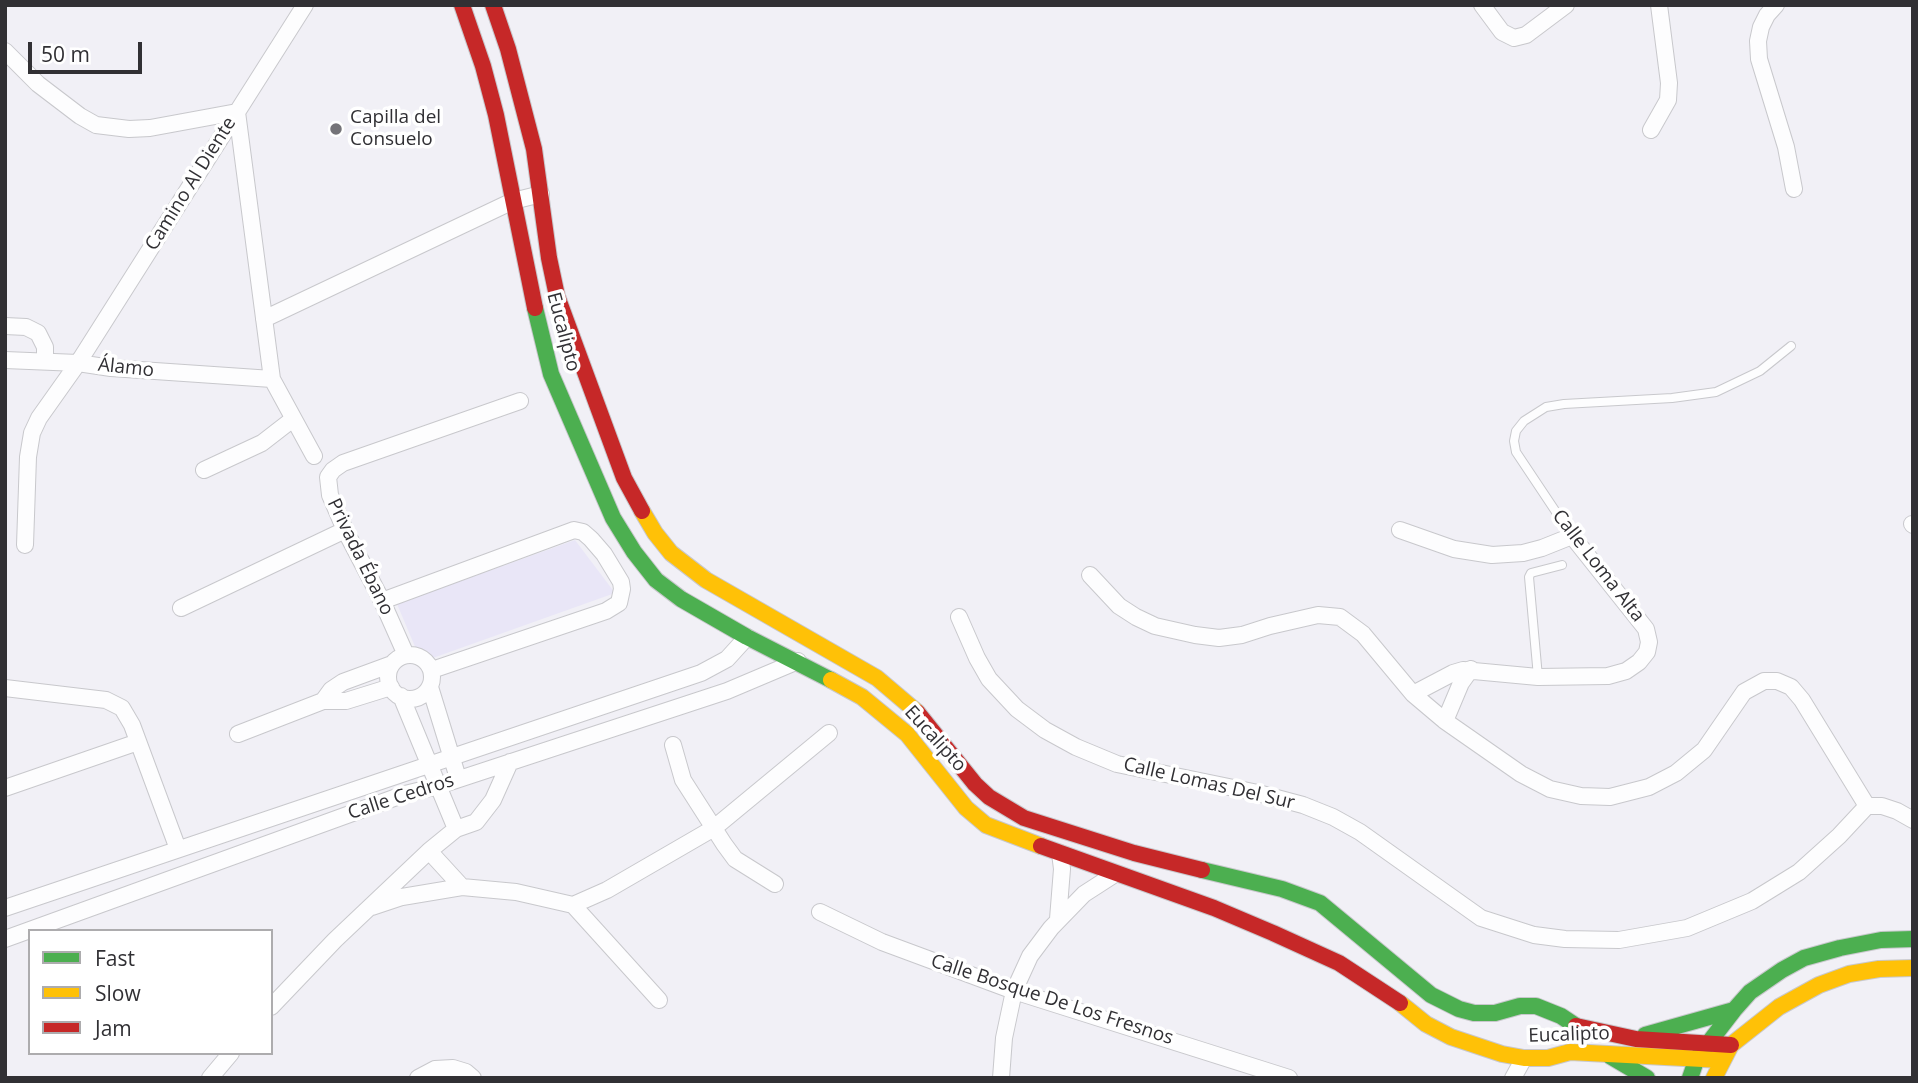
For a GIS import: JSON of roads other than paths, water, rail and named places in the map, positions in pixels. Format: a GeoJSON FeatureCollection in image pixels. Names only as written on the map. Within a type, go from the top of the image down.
{"type":"FeatureCollection","features":[{"type":"Feature","properties":{"kind":"street","name":"Camino Al Diente"},"geometry":{"type":"LineString","coordinates":[[25,544],[28,457],[32,433],[46,405],[78,363],[305,5]]}},
{"type":"Feature","properties":{"kind":"street","name":"Eucalipto"},"geometry":{"type":"LineString","coordinates":[[462,5],[483,66],[504,152],[531,294],[551,374],[613,518],[656,580],[747,637],[799,661],[862,697],[906,734],[966,808],[986,825],[1214,908],[1339,962],[1391,996],[1426,1024],[1451,1037],[1489,1031],[1520,1006],[1536,1006],[1561,1016],[1574,1025],[1636,1039],[1731,1045]]}},
{"type":"Feature","properties":{"kind":"street","name":"Eucalipto"},"geometry":{"type":"LineString","coordinates":[[493,5],[508,49],[534,149],[557,296],[624,478],[655,533],[671,553],[706,580],[877,678],[920,714],[975,784],[995,802],[1024,818],[1134,853],[1298,894],[1332,911],[1431,995],[1466,1011],[1524,1058],[1548,1058],[1570,1052],[1722,1060]]}},
{"type":"Feature","properties":{"kind":"street"},"geometry":{"type":"LineString","coordinates":[[1482,5],[1502,32],[1514,38],[1526,35],[1566,5]]}},
{"type":"Feature","properties":{"kind":"street"},"geometry":{"type":"LineString","coordinates":[[1651,131],[1668,100],[1669,83],[1659,5]]}},
{"type":"Feature","properties":{"kind":"street"},"geometry":{"type":"LineString","coordinates":[[1776,5],[1761,27],[1759,59],[1786,147],[1794,189]]}},
{"type":"Feature","properties":{"kind":"street"},"geometry":{"type":"LineString","coordinates":[[5,51],[47,91],[96,125],[129,129],[150,128],[237,112],[272,379],[314,456]]}},
{"type":"Feature","properties":{"kind":"street"},"geometry":{"type":"LineString","coordinates":[[264,319],[513,201],[541,194]]}},
{"type":"Feature","properties":{"kind":"street"},"geometry":{"type":"LineString","coordinates":[[5,326],[26,327],[38,333],[44,347],[45,362]]}},
{"type":"Feature","properties":{"kind":"street","name":"Álamo"},"geometry":{"type":"LineString","coordinates":[[5,360],[78,363],[111,368],[272,379]]}},
{"type":"Feature","properties":{"kind":"street","name":"Privada Ébano"},"geometry":{"type":"LineString","coordinates":[[399,659],[382,601],[330,495],[327,484],[332,470],[343,463],[520,401]]}},
{"type":"Feature","properties":{"kind":"street"},"geometry":{"type":"LineString","coordinates":[[204,470],[262,443],[293,419]]}},
{"type":"Feature","properties":{"kind":"street"},"geometry":{"type":"LineString","coordinates":[[574,430],[603,422]]}},
{"type":"Feature","properties":{"kind":"street"},"geometry":{"type":"LineString","coordinates":[[181,608],[345,530]]}},
{"type":"Feature","properties":{"kind":"street"},"geometry":{"type":"LineString","coordinates":[[238,734],[323,701],[346,701],[396,692],[409,699],[417,698],[431,679],[606,611],[619,603],[622,589],[621,582],[604,554],[583,532],[568,530],[382,601]]}},
{"type":"Feature","properties":{"kind":"street"},"geometry":{"type":"LineString","coordinates":[[1400,530],[1454,549],[1492,555],[1523,553],[1572,536]]}},
{"type":"Feature","properties":{"kind":"street","name":"Calle Loma Alta"},"geometry":{"type":"LineString","coordinates":[[1413,694],[1453,673],[1471,670],[1538,677],[1608,676],[1626,671],[1639,662],[1647,652],[1649,642],[1646,629],[1572,536]]}},
{"type":"Feature","properties":{"kind":"street"},"geometry":{"type":"LineString","coordinates":[[1090,575],[1119,606],[1136,617],[1155,626],[1195,635],[1219,638],[1242,635],[1318,615],[1340,617],[1363,634],[1413,694],[1445,721],[1521,775],[1550,789],[1581,796],[1610,797],[1649,787],[1676,773],[1704,750],[1744,692],[1763,681],[1777,681],[1791,687],[1802,700],[1867,806],[1882,806],[1913,820]]}},
{"type":"Feature","properties":{"kind":"street","name":"Calle Lomas Del Sur"},"geometry":{"type":"LineString","coordinates":[[959,617],[989,679],[1017,709],[1045,730],[1076,747],[1117,764],[1258,793],[1303,805],[1333,817],[1360,832],[1481,918],[1534,935],[1564,939],[1619,940],[1687,929],[1752,901],[1799,872],[1867,806]]}},
{"type":"Feature","properties":{"kind":"street","name":"Calle Cedros"},"geometry":{"type":"LineString","coordinates":[[5,908],[714,667],[735,652],[747,637]]}},
{"type":"Feature","properties":{"kind":"street"},"geometry":{"type":"LineString","coordinates":[[323,701],[331,690],[343,682],[399,659],[417,656],[426,661],[458,778]]}},
{"type":"Feature","properties":{"kind":"street"},"geometry":{"type":"LineString","coordinates":[[399,659],[389,672],[456,828]]}},
{"type":"Feature","properties":{"kind":"street","name":"Calle Cedros"},"geometry":{"type":"LineString","coordinates":[[33,929],[392,799],[727,691],[799,661]]}},
{"type":"Feature","properties":{"kind":"street"},"geometry":{"type":"LineString","coordinates":[[714,667],[727,691]]}},
{"type":"Feature","properties":{"kind":"street"},"geometry":{"type":"LineString","coordinates":[[1445,721],[1458,690],[1471,670]]}},
{"type":"Feature","properties":{"kind":"street"},"geometry":{"type":"LineString","coordinates":[[5,688],[92,697],[115,703],[127,715],[178,849]]}},
{"type":"Feature","properties":{"kind":"street"},"geometry":{"type":"LineString","coordinates":[[573,905],[607,890],[714,828],[829,733]]}},
{"type":"Feature","properties":{"kind":"street"},"geometry":{"type":"LineString","coordinates":[[5,788],[138,742]]}},
{"type":"Feature","properties":{"kind":"street"},"geometry":{"type":"LineString","coordinates":[[673,745],[683,780],[735,859],[775,884]]}},
{"type":"Feature","properties":{"kind":"street"},"geometry":{"type":"LineString","coordinates":[[273,1005],[366,909],[429,852],[456,828],[476,822],[493,800],[510,762]]}},
{"type":"Feature","properties":{"kind":"street"},"geometry":{"type":"LineString","coordinates":[[429,852],[462,887]]}},
{"type":"Feature","properties":{"kind":"street"},"geometry":{"type":"LineString","coordinates":[[1058,919],[1062,869],[1060,853]]}},
{"type":"Feature","properties":{"kind":"street"},"geometry":{"type":"LineString","coordinates":[[1001,1078],[1004,1038],[1014,991],[1030,956],[1058,919],[1084,894],[1115,874]]}},
{"type":"Feature","properties":{"kind":"street"},"geometry":{"type":"LineString","coordinates":[[366,909],[402,897],[462,887],[516,892],[573,905],[660,1000]]}},
{"type":"Feature","properties":{"kind":"street","name":"Calle Bosque De Los Fresnos"},"geometry":{"type":"LineString","coordinates":[[820,912],[883,942],[1014,991],[1289,1078]]}},
{"type":"Feature","properties":{"kind":"street","name":"Calle Cedros"},"geometry":{"type":"LineString","coordinates":[[5,939],[28,931]]}},
{"type":"Feature","properties":{"kind":"street"},"geometry":{"type":"LineString","coordinates":[[1690,1078],[1697,1058],[1749,992],[1782,970],[1804,958],[1881,940],[1913,939]]}},
{"type":"Feature","properties":{"kind":"street"},"geometry":{"type":"LineString","coordinates":[[1714,1078],[1731,1045],[1779,1007],[1819,985],[1849,974],[1879,969],[1913,968]]}},
{"type":"Feature","properties":{"kind":"street"},"geometry":{"type":"LineString","coordinates":[[1636,1039],[1734,1010]]}},
{"type":"Feature","properties":{"kind":"street"},"geometry":{"type":"LineString","coordinates":[[1570,1052],[1574,1025]]}},
{"type":"Feature","properties":{"kind":"street"},"geometry":{"type":"LineString","coordinates":[[1605,1053],[1647,1078]]}},
{"type":"Feature","properties":{"kind":"street"},"geometry":{"type":"LineString","coordinates":[[210,1078],[228,1055]]}},
{"type":"Feature","properties":{"kind":"street"},"geometry":{"type":"LineString","coordinates":[[1513,1078],[1524,1058]]}},
{"type":"Feature","properties":{"kind":"street"},"geometry":{"type":"LineString","coordinates":[[418,1078],[435,1069],[453,1068],[466,1072],[473,1078]]}},
{"type":"Feature","properties":{"kind":"lane","name":"Calle Loma Alta"},"geometry":{"type":"LineString","coordinates":[[1572,536],[1516,452],[1516,431],[1524,421],[1546,407],[1564,404],[1672,398],[1716,392],[1760,371],[1791,346]]}},
{"type":"Feature","properties":{"kind":"lane"},"geometry":{"type":"LineString","coordinates":[[1538,677],[1529,577],[1531,573],[1562,565]]}},
{"type":"Feature","properties":{"kind":"place","name":"Capilla del Consuelo"},"geometry":{"type":"Point","coordinates":[336,129]}}]}
